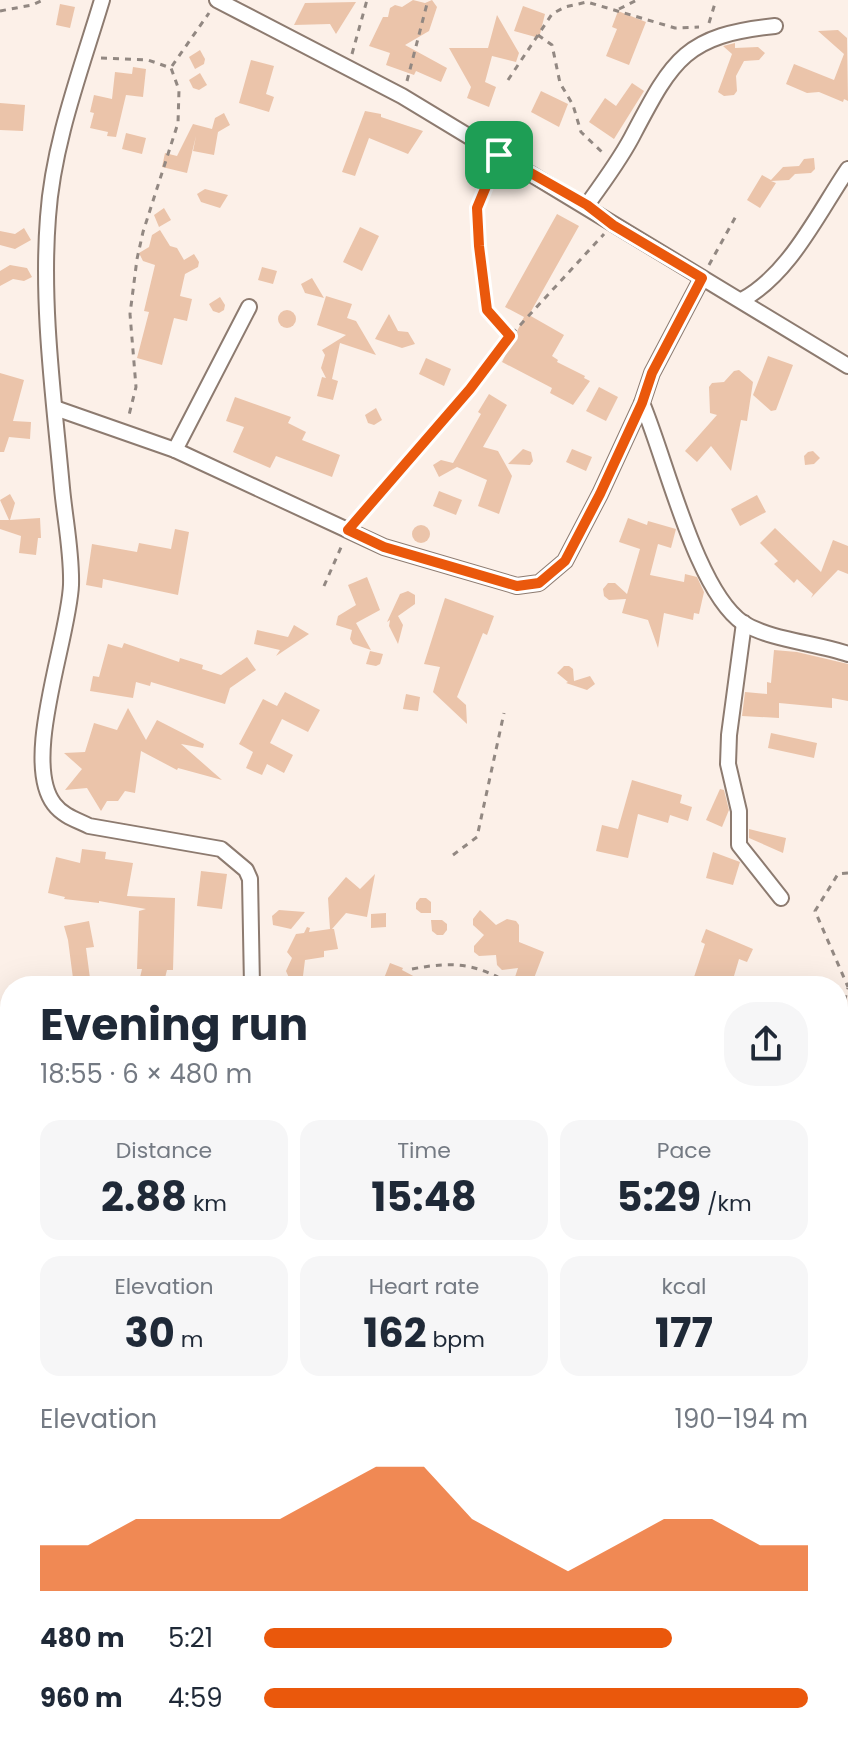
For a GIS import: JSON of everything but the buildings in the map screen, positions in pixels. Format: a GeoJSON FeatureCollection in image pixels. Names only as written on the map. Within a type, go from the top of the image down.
{"type":"FeatureCollection","features":[{"type":"Feature","properties":{"kind":"street"},"geometry":{"type":"LineString","coordinates":[[102,0],[65,125],[52,178],[48,215],[46,257],[55,408],[71,585],[46,722],[42,761],[44,780],[53,803],[66,815],[89,826],[221,849],[246,870],[250,879],[252,976]]}},
{"type":"Feature","properties":{"kind":"street"},"geometry":{"type":"LineString","coordinates":[[217,0],[402,96],[587,205],[613,225],[848,366]]}},
{"type":"Feature","properties":{"kind":"street"},"geometry":{"type":"LineString","coordinates":[[587,205],[615,165],[658,85],[681,58],[714,37],[742,29],[775,26]]}},
{"type":"Feature","properties":{"kind":"street"},"geometry":{"type":"LineString","coordinates":[[742,300],[754,293],[786,260],[848,169]]}},
{"type":"Feature","properties":{"kind":"street"},"geometry":{"type":"LineString","coordinates":[[55,408],[175,450],[384,547],[517,586],[539,583],[565,561],[600,494],[642,403],[652,373],[702,278]]}},
{"type":"Feature","properties":{"kind":"street"},"geometry":{"type":"LineString","coordinates":[[175,450],[249,307]]}},
{"type":"Feature","properties":{"kind":"street"},"geometry":{"type":"LineString","coordinates":[[642,403],[705,574],[727,607],[744,623],[783,638],[826,646],[848,654]]}},
{"type":"Feature","properties":{"kind":"street"},"geometry":{"type":"LineString","coordinates":[[744,623],[728,764],[739,811],[739,845],[781,898]]}},
{"type":"Feature","properties":{"kind":"path"},"geometry":{"type":"LineString","coordinates":[[0,11],[43,0]]}},
{"type":"Feature","properties":{"kind":"path"},"geometry":{"type":"LineString","coordinates":[[171,68],[217,0]]}},
{"type":"Feature","properties":{"kind":"path"},"geometry":{"type":"LineString","coordinates":[[349,66],[367,0]]}},
{"type":"Feature","properties":{"kind":"path"},"geometry":{"type":"LineString","coordinates":[[402,96],[428,0]]}},
{"type":"Feature","properties":{"kind":"path"},"geometry":{"type":"LineString","coordinates":[[617,9],[637,0]]}},
{"type":"Feature","properties":{"kind":"path"},"geometry":{"type":"LineString","coordinates":[[508,80],[552,14],[565,7],[587,2],[675,28],[707,29]]}},
{"type":"Feature","properties":{"kind":"path"},"geometry":{"type":"LineString","coordinates":[[538,35],[552,45],[560,83],[573,105],[581,132],[615,165]]}},
{"type":"Feature","properties":{"kind":"path"},"geometry":{"type":"LineString","coordinates":[[85,58],[148,60],[171,68]]}},
{"type":"Feature","properties":{"kind":"path"},"geometry":{"type":"LineString","coordinates":[[125,432],[136,387],[130,314],[137,259],[178,123],[179,90],[171,68]]}},
{"type":"Feature","properties":{"kind":"path"},"geometry":{"type":"LineString","coordinates":[[499,155],[477,208],[479,246],[487,310],[510,336]]}},
{"type":"Feature","properties":{"kind":"path"},"geometry":{"type":"LineString","coordinates":[[702,278],[736,216]]}},
{"type":"Feature","properties":{"kind":"path"},"geometry":{"type":"LineString","coordinates":[[324,586],[348,530],[470,389],[510,336],[613,225]]}},
{"type":"Feature","properties":{"kind":"path"},"geometry":{"type":"LineString","coordinates":[[453,855],[477,837],[504,713]]}},
{"type":"Feature","properties":{"kind":"path"},"geometry":{"type":"LineString","coordinates":[[843,976],[815,911],[838,874],[848,873]]}},
{"type":"Feature","properties":{"kind":"path"},"geometry":{"type":"LineString","coordinates":[[412,969],[449,964],[489,970],[498,976]]}},
{"type":"Feature","properties":{"kind":"route"},"geometry":{"type":"LineString","coordinates":[[499,155],[587,205],[613,225],[702,278],[652,373],[642,403],[600,494],[565,561],[539,583],[517,586],[384,547],[348,530],[470,389],[510,336],[487,310],[479,246],[477,208],[499,155]]}}]}
